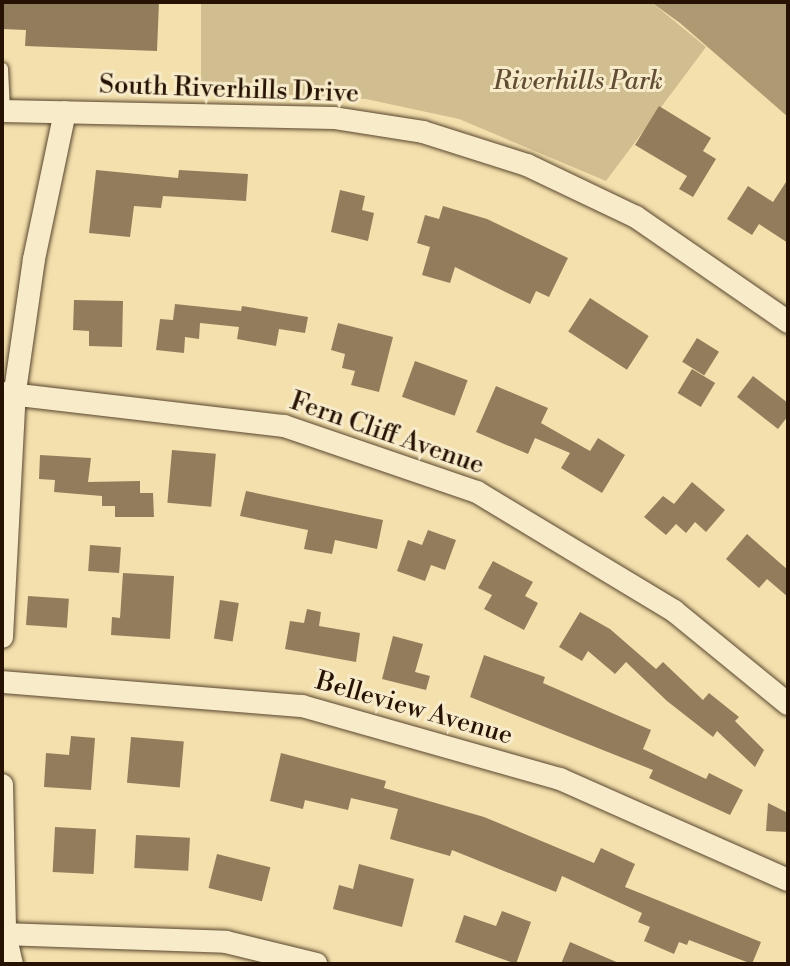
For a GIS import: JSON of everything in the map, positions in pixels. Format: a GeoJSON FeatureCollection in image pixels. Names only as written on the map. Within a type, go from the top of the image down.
{"type":"FeatureCollection","features":[{"type":"Feature","properties":{"kind":"street","name":"South Riverhills Drive"},"geometry":{"type":"LineString","coordinates":[[3,111],[334,118],[423,132],[527,165],[636,217],[788,322]]}},
{"type":"Feature","properties":{"kind":"street"},"geometry":{"type":"LineString","coordinates":[[2,637],[9,392],[65,112]]}},
{"type":"Feature","properties":{"kind":"street","name":"Fern Cliff Avenue"},"geometry":{"type":"LineString","coordinates":[[9,392],[284,426],[477,492],[674,611],[788,704]]}},
{"type":"Feature","properties":{"kind":"street","name":"Belleview Avenue"},"geometry":{"type":"LineString","coordinates":[[2,682],[302,706],[560,779],[788,880]]}},
{"type":"Feature","properties":{"kind":"street"},"geometry":{"type":"LineString","coordinates":[[2,785],[4,934],[12,964]]}},
{"type":"Feature","properties":{"kind":"street"},"geometry":{"type":"LineString","coordinates":[[4,934],[226,942],[316,964]]}},
{"type":"Feature","properties":{"kind":"lane"},"geometry":{"type":"LineString","coordinates":[[2,68],[3,111]]}},
{"type":"Feature","properties":{"kind":"green space","name":"Riverhills Park"},"geometry":{"type":"Polygon","coordinates":[[[201,2],[651,2],[706,47],[606,181],[459,119],[366,99],[201,91],[201,2]]]}},
{"type":"Feature","properties":{"kind":"shaded area"},"geometry":{"type":"Polygon","coordinates":[[[651,2],[788,2],[788,117],[680,23],[651,2]]]}},
{"type":"Feature","properties":{"kind":"building"},"geometry":{"type":"Polygon","coordinates":[[[2,2],[159,2],[157,51],[25,46],[26,30],[2,29],[2,2]]]}},
{"type":"Feature","properties":{"kind":"building"},"geometry":{"type":"Polygon","coordinates":[[[659,106],[711,138],[703,151],[716,159],[693,197],[679,189],[687,176],[635,145],[659,106]]]}},
{"type":"Feature","properties":{"kind":"building"},"geometry":{"type":"Polygon","coordinates":[[[96,170],[178,178],[179,170],[248,174],[246,201],[163,196],[161,208],[134,206],[130,237],[89,233],[96,170]]]}},
{"type":"Feature","properties":{"kind":"building"},"geometry":{"type":"Polygon","coordinates":[[[788,179],[788,243],[759,224],[752,235],[727,219],[748,186],[773,202],[788,179]]]}},
{"type":"Feature","properties":{"kind":"building"},"geometry":{"type":"Polygon","coordinates":[[[340,190],[365,196],[362,210],[374,213],[368,241],[331,232],[340,190]]]}},
{"type":"Feature","properties":{"kind":"building"},"geometry":{"type":"Polygon","coordinates":[[[443,206],[487,219],[568,258],[549,297],[536,291],[530,304],[455,267],[450,283],[422,275],[430,247],[417,243],[425,215],[439,219],[443,206]]]}},
{"type":"Feature","properties":{"kind":"building"},"geometry":{"type":"Polygon","coordinates":[[[590,298],[649,336],[627,370],[568,332],[590,298]]]}},
{"type":"Feature","properties":{"kind":"building"},"geometry":{"type":"Polygon","coordinates":[[[74,300],[123,301],[122,347],[89,346],[89,331],[73,330],[74,300]]]}},
{"type":"Feature","properties":{"kind":"building"},"geometry":{"type":"Polygon","coordinates":[[[175,304],[241,311],[242,306],[308,317],[305,333],[279,329],[276,346],[237,339],[239,327],[200,323],[199,339],[185,337],[184,353],[156,350],[160,319],[173,320],[175,304]]]}},
{"type":"Feature","properties":{"kind":"building"},"geometry":{"type":"Polygon","coordinates":[[[338,323],[393,337],[379,392],[351,385],[355,371],[342,368],[345,354],[331,350],[338,323]]]}},
{"type":"Feature","properties":{"kind":"building"},"geometry":{"type":"Polygon","coordinates":[[[697,338],[719,352],[704,376],[682,362],[697,338]]]}},
{"type":"Feature","properties":{"kind":"building"},"geometry":{"type":"Polygon","coordinates":[[[415,361],[468,380],[455,416],[402,397],[415,361]]]}},
{"type":"Feature","properties":{"kind":"building"},"geometry":{"type":"Polygon","coordinates":[[[692,369],[715,383],[701,407],[678,393],[692,369]]]}},
{"type":"Feature","properties":{"kind":"building"},"geometry":{"type":"Polygon","coordinates":[[[753,376],[788,403],[788,416],[778,429],[737,397],[753,376]]]}},
{"type":"Feature","properties":{"kind":"building"},"geometry":{"type":"Polygon","coordinates":[[[496,386],[548,408],[541,423],[590,451],[598,438],[625,455],[602,493],[561,468],[570,453],[535,438],[528,454],[476,432],[496,386]]]}},
{"type":"Feature","properties":{"kind":"building"},"geometry":{"type":"Polygon","coordinates":[[[172,450],[216,454],[211,507],[167,503],[172,450]]]}},
{"type":"Feature","properties":{"kind":"building"},"geometry":{"type":"Polygon","coordinates":[[[40,455],[91,458],[88,482],[140,481],[140,493],[153,493],[154,517],[115,517],[115,506],[102,506],[102,496],[54,492],[55,480],[39,479],[40,455]]]}},
{"type":"Feature","properties":{"kind":"building"},"geometry":{"type":"Polygon","coordinates":[[[692,482],[725,510],[706,532],[695,522],[686,533],[676,524],[666,535],[644,517],[663,496],[674,504],[692,482]]]}},
{"type":"Feature","properties":{"kind":"building"},"geometry":{"type":"Polygon","coordinates":[[[246,491],[383,520],[377,549],[335,540],[332,554],[304,549],[308,530],[240,516],[246,491]]]}},
{"type":"Feature","properties":{"kind":"building"},"geometry":{"type":"Polygon","coordinates":[[[428,530],[456,540],[445,570],[431,565],[425,581],[397,571],[408,540],[422,545],[428,530]]]}},
{"type":"Feature","properties":{"kind":"building"},"geometry":{"type":"Polygon","coordinates":[[[747,534],[788,570],[788,597],[767,579],[759,588],[726,559],[747,534]]]}},
{"type":"Feature","properties":{"kind":"building"},"geometry":{"type":"Polygon","coordinates":[[[90,545],[121,547],[119,573],[88,571],[90,545]]]}},
{"type":"Feature","properties":{"kind":"building"},"geometry":{"type":"Polygon","coordinates":[[[493,561],[533,582],[525,596],[538,603],[524,630],[484,609],[492,595],[478,588],[493,561]]]}},
{"type":"Feature","properties":{"kind":"building"},"geometry":{"type":"Polygon","coordinates":[[[123,573],[174,576],[170,639],[111,635],[112,617],[120,618],[123,573]]]}},
{"type":"Feature","properties":{"kind":"building"},"geometry":{"type":"Polygon","coordinates":[[[28,596],[69,599],[67,628],[26,625],[28,596]]]}},
{"type":"Feature","properties":{"kind":"building"},"geometry":{"type":"Polygon","coordinates":[[[220,600],[239,603],[233,641],[214,639],[220,600]]]}},
{"type":"Feature","properties":{"kind":"building"},"geometry":{"type":"Polygon","coordinates":[[[307,609],[321,612],[319,626],[360,633],[356,662],[285,649],[290,621],[304,623],[307,609]]]}},
{"type":"Feature","properties":{"kind":"building"},"geometry":{"type":"Polygon","coordinates":[[[580,612],[610,629],[656,669],[663,662],[703,700],[709,693],[739,717],[735,721],[764,750],[755,767],[717,731],[713,737],[667,701],[626,662],[615,674],[588,651],[582,661],[559,647],[580,612]]]}},
{"type":"Feature","properties":{"kind":"building"},"geometry":{"type":"Polygon","coordinates":[[[393,636],[423,644],[415,672],[430,676],[426,690],[382,679],[393,636]]]}},
{"type":"Feature","properties":{"kind":"building"},"geometry":{"type":"Polygon","coordinates":[[[484,655],[545,677],[543,683],[651,730],[643,749],[706,779],[709,773],[743,790],[730,815],[649,778],[653,770],[470,697],[484,655]]]}},
{"type":"Feature","properties":{"kind":"building"},"geometry":{"type":"Polygon","coordinates":[[[71,736],[95,738],[91,790],[44,787],[46,753],[69,755],[71,736]]]}},
{"type":"Feature","properties":{"kind":"building"},"geometry":{"type":"Polygon","coordinates":[[[131,737],[184,742],[180,787],[127,783],[131,737]]]}},
{"type":"Feature","properties":{"kind":"building"},"geometry":{"type":"Polygon","coordinates":[[[281,753],[386,781],[384,788],[484,817],[594,863],[601,848],[635,864],[625,887],[761,942],[752,964],[689,940],[687,945],[679,942],[674,954],[644,941],[650,927],[638,922],[642,913],[562,876],[556,892],[452,850],[450,856],[390,839],[398,809],[351,798],[348,810],[305,800],[303,809],[270,801],[281,753]]]}},
{"type":"Feature","properties":{"kind":"building"},"geometry":{"type":"Polygon","coordinates":[[[768,803],[788,813],[788,832],[766,831],[768,803]]]}},
{"type":"Feature","properties":{"kind":"building"},"geometry":{"type":"Polygon","coordinates":[[[55,827],[96,829],[94,874],[53,872],[55,827]]]}},
{"type":"Feature","properties":{"kind":"building"},"geometry":{"type":"Polygon","coordinates":[[[136,835],[190,838],[188,871],[134,868],[136,835]]]}},
{"type":"Feature","properties":{"kind":"building"},"geometry":{"type":"Polygon","coordinates":[[[217,854],[270,867],[262,901],[209,888],[217,854]]]}},
{"type":"Feature","properties":{"kind":"building"},"geometry":{"type":"Polygon","coordinates":[[[359,864],[414,879],[402,927],[333,909],[339,885],[353,889],[359,864]]]}},
{"type":"Feature","properties":{"kind":"building"},"geometry":{"type":"Polygon","coordinates":[[[502,911],[531,922],[516,964],[455,942],[464,915],[496,926],[502,911]]]}},
{"type":"Feature","properties":{"kind":"building"},"geometry":{"type":"Polygon","coordinates":[[[570,942],[621,964],[561,964],[570,942]]]}}]}
